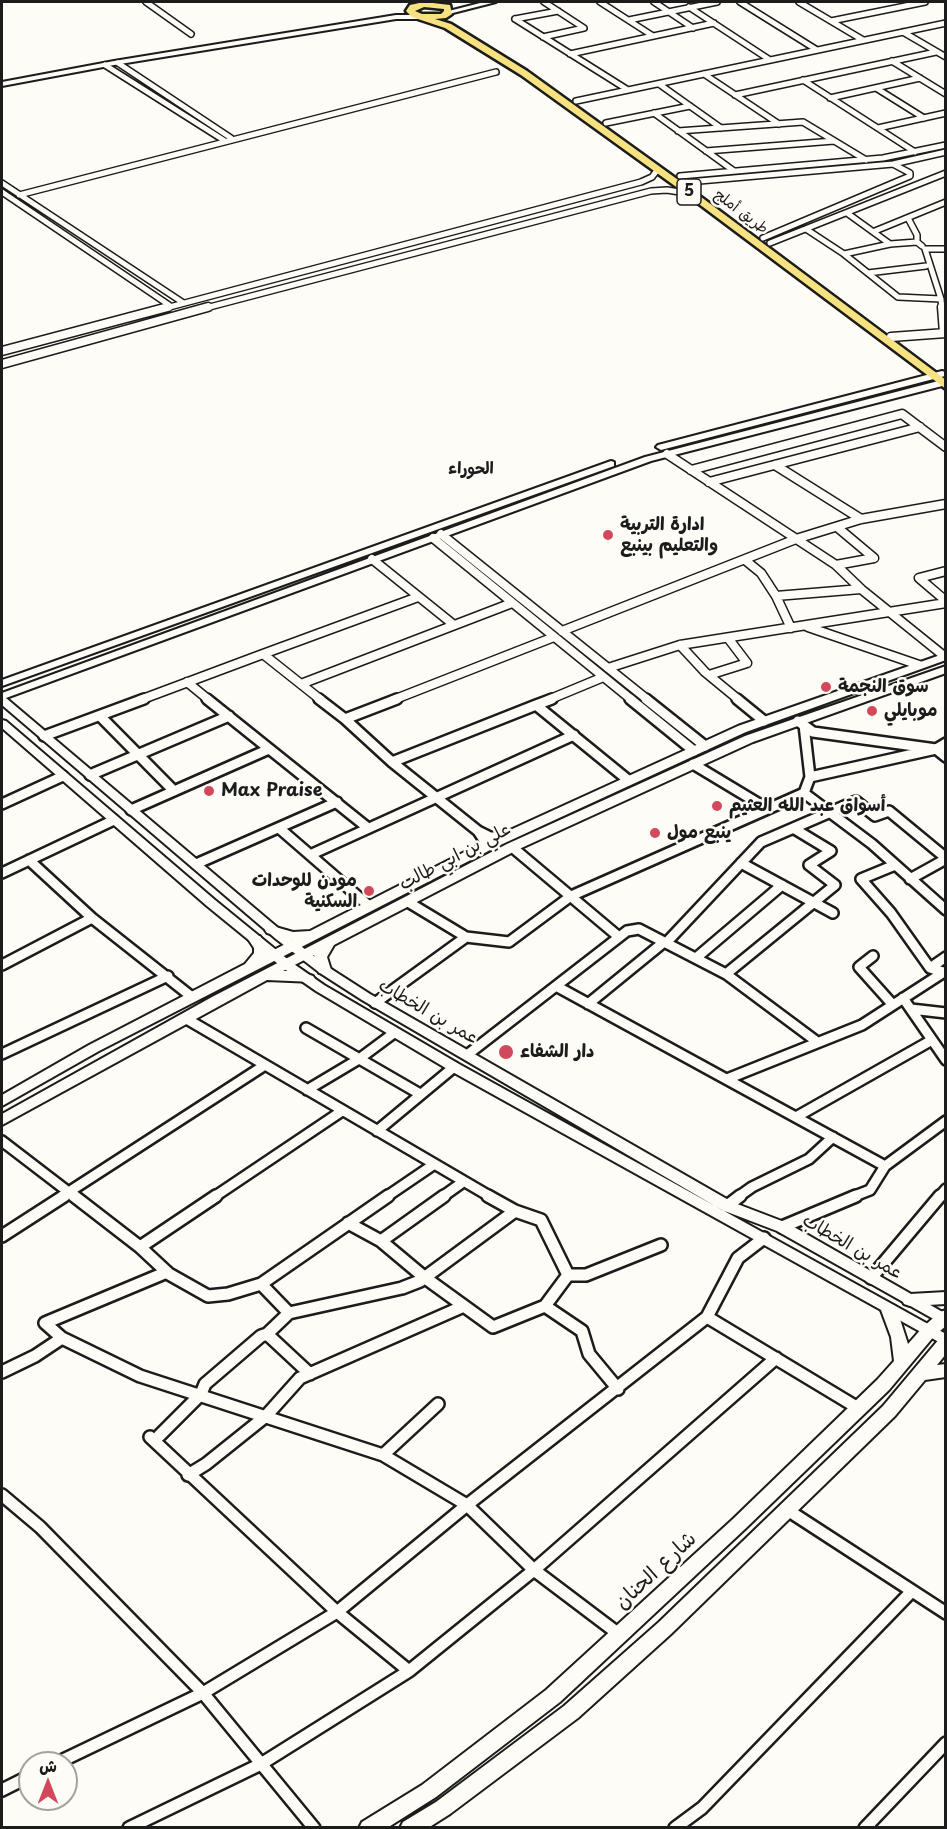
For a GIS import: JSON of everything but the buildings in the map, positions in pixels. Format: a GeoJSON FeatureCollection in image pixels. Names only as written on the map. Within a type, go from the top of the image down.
{"type":"FeatureCollection","features":[{"type":"Feature","properties":{"kind":"highway"},"geometry":{"type":"LineString","coordinates":[[408,5],[434,3]]}},
{"type":"Feature","properties":{"kind":"highway","name":"طريق أملج"},"geometry":{"type":"LineString","coordinates":[[434,3],[447,8],[456,21],[942,379]]}},
{"type":"Feature","properties":{"kind":"highway","name":"طريق أملج"},"geometry":{"type":"LineString","coordinates":[[408,5],[412,14],[448,26],[576,101],[767,240],[942,379]]}},
{"type":"Feature","properties":{"kind":"highway"},"geometry":{"type":"LineString","coordinates":[[420,17],[438,17],[449,12]]}},
{"type":"Feature","properties":{"kind":"main road"},"geometry":{"type":"LineString","coordinates":[[434,3],[472,2]]}},
{"type":"Feature","properties":{"kind":"main road"},"geometry":{"type":"LineString","coordinates":[[449,12],[492,2]]}},
{"type":"Feature","properties":{"kind":"main road"},"geometry":{"type":"LineString","coordinates":[[2,80],[392,14],[408,5]]}},
{"type":"Feature","properties":{"kind":"main road"},"geometry":{"type":"LineString","coordinates":[[2,84],[396,17],[420,17]]}},
{"type":"Feature","properties":{"kind":"main road","name":"علي بن ابي طالب"},"geometry":{"type":"LineString","coordinates":[[2,1101],[94,1048],[484,848],[508,842],[764,721],[919,665],[945,660]]}},
{"type":"Feature","properties":{"kind":"main road","name":"علي بن ابي طالب"},"geometry":{"type":"LineString","coordinates":[[2,1120],[185,1018],[408,902],[508,842],[628,780],[697,754],[801,723],[945,660]]}},
{"type":"Feature","properties":{"kind":"main road"},"geometry":{"type":"LineString","coordinates":[[272,930],[293,936],[316,933]]}},
{"type":"Feature","properties":{"kind":"main road"},"geometry":{"type":"LineString","coordinates":[[249,968],[261,954],[261,948],[255,939]]}},
{"type":"Feature","properties":{"kind":"main road"},"geometry":{"type":"LineString","coordinates":[[324,970],[320,957],[328,944]]}},
{"type":"Feature","properties":{"kind":"main road"},"geometry":{"type":"LineString","coordinates":[[261,978],[285,975],[308,980]]}},
{"type":"Feature","properties":{"kind":"main road"},"geometry":{"type":"LineString","coordinates":[[910,1300],[945,1298]]}},
{"type":"Feature","properties":{"kind":"main road"},"geometry":{"type":"LineString","coordinates":[[889,1310],[900,1337],[902,1361]]}},
{"type":"Feature","properties":{"kind":"main road","name":"شارع الحنان"},"geometry":{"type":"LineString","coordinates":[[369,1827],[438,1784],[553,1696],[739,1524],[883,1385],[902,1361],[941,1322]]}},
{"type":"Feature","properties":{"kind":"main road"},"geometry":{"type":"LineString","coordinates":[[410,1827],[442,1808],[571,1712],[665,1628],[889,1411],[945,1341]]}},
{"type":"Feature","properties":{"kind":"main road"},"geometry":{"type":"LineString","coordinates":[[919,1374],[945,1370]]}},
{"type":"Feature","properties":{"kind":"street"},"geometry":{"type":"LineString","coordinates":[[146,2],[191,34]]}},
{"type":"Feature","properties":{"kind":"street"},"geometry":{"type":"LineString","coordinates":[[156,2],[198,32]]}},
{"type":"Feature","properties":{"kind":"street"},"geometry":{"type":"LineString","coordinates":[[543,37],[584,28],[544,2]]}},
{"type":"Feature","properties":{"kind":"street"},"geometry":{"type":"LineString","coordinates":[[600,2],[653,36]]}},
{"type":"Feature","properties":{"kind":"street"},"geometry":{"type":"LineString","coordinates":[[654,2],[693,28]]}},
{"type":"Feature","properties":{"kind":"street"},"geometry":{"type":"LineString","coordinates":[[629,20],[717,2]]}},
{"type":"Feature","properties":{"kind":"street"},"geometry":{"type":"LineString","coordinates":[[740,2],[817,50]]}},
{"type":"Feature","properties":{"kind":"street"},"geometry":{"type":"LineString","coordinates":[[800,2],[863,40]]}},
{"type":"Feature","properties":{"kind":"street"},"geometry":{"type":"LineString","coordinates":[[800,2],[808,2]]}},
{"type":"Feature","properties":{"kind":"street"},"geometry":{"type":"LineString","coordinates":[[831,21],[924,2]]}},
{"type":"Feature","properties":{"kind":"street"},"geometry":{"type":"LineString","coordinates":[[690,8],[770,60]]}},
{"type":"Feature","properties":{"kind":"street"},"geometry":{"type":"LineString","coordinates":[[558,10],[515,19],[628,90]]}},
{"type":"Feature","properties":{"kind":"street"},"geometry":{"type":"LineString","coordinates":[[570,54],[714,23]]}},
{"type":"Feature","properties":{"kind":"street"},"geometry":{"type":"LineString","coordinates":[[576,101],[945,24]]}},
{"type":"Feature","properties":{"kind":"street"},"geometry":{"type":"LineString","coordinates":[[903,32],[945,57]]}},
{"type":"Feature","properties":{"kind":"street"},"geometry":{"type":"LineString","coordinates":[[735,95],[936,52]]}},
{"type":"Feature","properties":{"kind":"street"},"geometry":{"type":"LineString","coordinates":[[892,61],[945,94]]}},
{"type":"Feature","properties":{"kind":"street"},"geometry":{"type":"LineString","coordinates":[[118,63],[233,139]]}},
{"type":"Feature","properties":{"kind":"street"},"geometry":{"type":"LineString","coordinates":[[105,65],[225,141]]}},
{"type":"Feature","properties":{"kind":"street"},"geometry":{"type":"LineString","coordinates":[[498,73],[22,197],[225,141],[498,73]]}},
{"type":"Feature","properties":{"kind":"street"},"geometry":{"type":"LineString","coordinates":[[704,74],[779,124]]}},
{"type":"Feature","properties":{"kind":"street"},"geometry":{"type":"LineString","coordinates":[[830,98],[920,78]]}},
{"type":"Feature","properties":{"kind":"street"},"geometry":{"type":"LineString","coordinates":[[803,80],[915,152]]}},
{"type":"Feature","properties":{"kind":"street"},"geometry":{"type":"LineString","coordinates":[[659,84],[721,128]]}},
{"type":"Feature","properties":{"kind":"street"},"geometry":{"type":"LineString","coordinates":[[876,88],[924,118]]}},
{"type":"Feature","properties":{"kind":"street"},"geometry":{"type":"LineString","coordinates":[[606,123],[690,106]]}},
{"type":"Feature","properties":{"kind":"street"},"geometry":{"type":"LineString","coordinates":[[654,113],[734,171]]}},
{"type":"Feature","properties":{"kind":"street"},"geometry":{"type":"LineString","coordinates":[[878,128],[945,113]]}},
{"type":"Feature","properties":{"kind":"street"},"geometry":{"type":"LineString","coordinates":[[678,131],[803,122],[866,160]]}},
{"type":"Feature","properties":{"kind":"street"},"geometry":{"type":"LineString","coordinates":[[706,151],[834,141]]}},
{"type":"Feature","properties":{"kind":"street"},"geometry":{"type":"LineString","coordinates":[[684,179],[734,171],[866,160],[945,146]]}},
{"type":"Feature","properties":{"kind":"street"},"geometry":{"type":"LineString","coordinates":[[684,179],[893,164],[945,152]]}},
{"type":"Feature","properties":{"kind":"street"},"geometry":{"type":"LineString","coordinates":[[843,162],[847,168]]}},
{"type":"Feature","properties":{"kind":"street"},"geometry":{"type":"LineString","coordinates":[[767,240],[910,176],[910,173],[893,164]]}},
{"type":"Feature","properties":{"kind":"street"},"geometry":{"type":"LineString","coordinates":[[2,351],[641,182],[652,177],[658,169]]}},
{"type":"Feature","properties":{"kind":"street"},"geometry":{"type":"LineString","coordinates":[[767,240],[806,229],[945,173]]}},
{"type":"Feature","properties":{"kind":"street"},"geometry":{"type":"LineString","coordinates":[[641,182],[654,186],[651,191]]}},
{"type":"Feature","properties":{"kind":"street"},"geometry":{"type":"LineString","coordinates":[[2,183],[182,302]]}},
{"type":"Feature","properties":{"kind":"street"},"geometry":{"type":"LineString","coordinates":[[2,364],[87,339],[651,191],[667,190],[692,194]]}},
{"type":"Feature","properties":{"kind":"street"},"geometry":{"type":"LineString","coordinates":[[2,192],[169,305]]}},
{"type":"Feature","properties":{"kind":"street"},"geometry":{"type":"LineString","coordinates":[[875,231],[945,202]]}},
{"type":"Feature","properties":{"kind":"street"},"geometry":{"type":"LineString","coordinates":[[847,213],[890,244]]}},
{"type":"Feature","properties":{"kind":"street"},"geometry":{"type":"LineString","coordinates":[[908,218],[917,235],[917,242]]}},
{"type":"Feature","properties":{"kind":"street"},"geometry":{"type":"LineString","coordinates":[[806,229],[844,254],[898,297],[941,298]]}},
{"type":"Feature","properties":{"kind":"street"},"geometry":{"type":"LineString","coordinates":[[844,254],[890,244],[917,242],[925,249],[941,298],[945,333],[891,337]]}},
{"type":"Feature","properties":{"kind":"street"},"geometry":{"type":"LineString","coordinates":[[925,249],[945,249]]}},
{"type":"Feature","properties":{"kind":"street"},"geometry":{"type":"LineString","coordinates":[[868,273],[927,266]]}},
{"type":"Feature","properties":{"kind":"street"},"geometry":{"type":"LineString","coordinates":[[2,698],[372,559],[667,454],[942,379]]}},
{"type":"Feature","properties":{"kind":"street"},"geometry":{"type":"LineString","coordinates":[[2,683],[651,450],[942,379]]}},
{"type":"Feature","properties":{"kind":"street"},"geometry":{"type":"LineString","coordinates":[[691,470],[902,414],[945,447]]}},
{"type":"Feature","properties":{"kind":"street"},"geometry":{"type":"LineString","coordinates":[[709,482],[920,427]]}},
{"type":"Feature","properties":{"kind":"street"},"geometry":{"type":"LineString","coordinates":[[667,454],[836,565],[945,660]]}},
{"type":"Feature","properties":{"kind":"street"},"geometry":{"type":"LineString","coordinates":[[775,465],[861,519]]}},
{"type":"Feature","properties":{"kind":"street"},"geometry":{"type":"LineString","coordinates":[[562,631],[796,539],[861,519],[945,504]]}},
{"type":"Feature","properties":{"kind":"street"},"geometry":{"type":"LineString","coordinates":[[836,565],[874,558],[837,526]]}},
{"type":"Feature","properties":{"kind":"street"},"geometry":{"type":"LineString","coordinates":[[437,536],[601,678],[766,808]]}},
{"type":"Feature","properties":{"kind":"street"},"geometry":{"type":"LineString","coordinates":[[437,536],[608,668],[697,754]]}},
{"type":"Feature","properties":{"kind":"street"},"geometry":{"type":"LineString","coordinates":[[372,559],[454,625]]}},
{"type":"Feature","properties":{"kind":"street"},"geometry":{"type":"LineString","coordinates":[[745,560],[761,573],[776,596],[791,628]]}},
{"type":"Feature","properties":{"kind":"street"},"geometry":{"type":"LineString","coordinates":[[945,571],[919,578],[945,602]]}},
{"type":"Feature","properties":{"kind":"street"},"geometry":{"type":"LineString","coordinates":[[776,596],[861,589]]}},
{"type":"Feature","properties":{"kind":"street"},"geometry":{"type":"LineString","coordinates":[[44,736],[418,597]]}},
{"type":"Feature","properties":{"kind":"street"},"geometry":{"type":"LineString","coordinates":[[608,668],[680,645],[945,602]]}},
{"type":"Feature","properties":{"kind":"street"},"geometry":{"type":"LineString","coordinates":[[302,684],[512,603]]}},
{"type":"Feature","properties":{"kind":"street"},"geometry":{"type":"LineString","coordinates":[[806,626],[919,665]]}},
{"type":"Feature","properties":{"kind":"street"},"geometry":{"type":"LineString","coordinates":[[345,719],[554,637]]}},
{"type":"Feature","properties":{"kind":"street"},"geometry":{"type":"LineString","coordinates":[[709,675],[747,663],[728,638]]}},
{"type":"Feature","properties":{"kind":"street"},"geometry":{"type":"LineString","coordinates":[[680,645],[709,675],[764,721]]}},
{"type":"Feature","properties":{"kind":"street"},"geometry":{"type":"LineString","coordinates":[[262,654],[345,719],[392,762],[478,831],[508,842],[620,936]]}},
{"type":"Feature","properties":{"kind":"street"},"geometry":{"type":"LineString","coordinates":[[392,762],[601,678]]}},
{"type":"Feature","properties":{"kind":"street"},"geometry":{"type":"LineString","coordinates":[[188,682],[368,828]]}},
{"type":"Feature","properties":{"kind":"street","name":"عمر بن الخطاب"},"geometry":{"type":"LineString","coordinates":[[2,698],[272,930],[324,970],[375,1003],[727,1206],[782,1227],[910,1300],[941,1322],[945,1341]]}},
{"type":"Feature","properties":{"kind":"street"},"geometry":{"type":"LineString","coordinates":[[536,705],[628,780]]}},
{"type":"Feature","properties":{"kind":"street"},"geometry":{"type":"LineString","coordinates":[[100,716],[174,790]]}},
{"type":"Feature","properties":{"kind":"street"},"geometry":{"type":"LineString","coordinates":[[90,775],[230,716]]}},
{"type":"Feature","properties":{"kind":"street"},"geometry":{"type":"LineString","coordinates":[[801,723],[813,732],[936,749],[945,758]]}},
{"type":"Feature","properties":{"kind":"street"},"geometry":{"type":"LineString","coordinates":[[408,902],[466,937],[509,942],[571,896],[804,793],[810,777],[801,723]]}},
{"type":"Feature","properties":{"kind":"street","name":"عمر بن الخطاب"},"geometry":{"type":"LineString","coordinates":[[3,726],[255,939],[308,980],[394,1033],[889,1310],[941,1322]]}},
{"type":"Feature","properties":{"kind":"street"},"geometry":{"type":"LineString","coordinates":[[312,854],[574,735]]}},
{"type":"Feature","properties":{"kind":"street"},"geometry":{"type":"LineString","coordinates":[[810,777],[936,749],[945,743]]}},
{"type":"Feature","properties":{"kind":"street"},"geometry":{"type":"LineString","coordinates":[[131,810],[269,748]]}},
{"type":"Feature","properties":{"kind":"street"},"geometry":{"type":"LineString","coordinates":[[2,804],[63,776]]}},
{"type":"Feature","properties":{"kind":"street"},"geometry":{"type":"LineString","coordinates":[[804,793],[895,865],[945,910]]}},
{"type":"Feature","properties":{"kind":"street"},"geometry":{"type":"LineString","coordinates":[[588,1004],[665,942],[761,842],[828,811],[856,801],[875,816],[889,811],[945,859],[910,879]]}},
{"type":"Feature","properties":{"kind":"street"},"geometry":{"type":"LineString","coordinates":[[196,864],[337,802]]}},
{"type":"Feature","properties":{"kind":"street"},"geometry":{"type":"LineString","coordinates":[[2,873],[114,820]]}},
{"type":"Feature","properties":{"kind":"street"},"geometry":{"type":"LineString","coordinates":[[279,828],[312,854],[369,906]]}},
{"type":"Feature","properties":{"kind":"street"},"geometry":{"type":"LineString","coordinates":[[726,974],[835,885],[810,865],[831,851],[793,828]]}},
{"type":"Feature","properties":{"kind":"street"},"geometry":{"type":"LineString","coordinates":[[478,831],[484,840],[484,848]]}},
{"type":"Feature","properties":{"kind":"street"},"geometry":{"type":"LineString","coordinates":[[29,860],[92,918],[192,997]]}},
{"type":"Feature","properties":{"kind":"street"},"geometry":{"type":"LineString","coordinates":[[741,863],[833,913]]}},
{"type":"Feature","properties":{"kind":"street"},"geometry":{"type":"LineString","coordinates":[[895,865],[861,879],[891,913],[930,968],[945,972]]}},
{"type":"Feature","properties":{"kind":"street"},"geometry":{"type":"LineString","coordinates":[[696,958],[782,885]]}},
{"type":"Feature","properties":{"kind":"street"},"geometry":{"type":"LineString","coordinates":[[2,965],[92,918]]}},
{"type":"Feature","properties":{"kind":"street"},"geometry":{"type":"LineString","coordinates":[[467,1055],[620,936],[627,931],[639,929],[726,974],[816,1041]]}},
{"type":"Feature","properties":{"kind":"street"},"geometry":{"type":"LineString","coordinates":[[375,1003],[466,937]]}},
{"type":"Feature","properties":{"kind":"street"},"geometry":{"type":"LineString","coordinates":[[873,956],[859,967],[893,1005]]}},
{"type":"Feature","properties":{"kind":"street"},"geometry":{"type":"LineString","coordinates":[[930,968],[945,957]]}},
{"type":"Feature","properties":{"kind":"street"},"geometry":{"type":"LineString","coordinates":[[727,1079],[816,1041],[862,1025],[945,972]]}},
{"type":"Feature","properties":{"kind":"street"},"geometry":{"type":"LineString","coordinates":[[2,1054],[168,976]]}},
{"type":"Feature","properties":{"kind":"street"},"geometry":{"type":"LineString","coordinates":[[556,986],[885,1166]]}},
{"type":"Feature","properties":{"kind":"street"},"geometry":{"type":"LineString","coordinates":[[903,998],[945,1060]]}},
{"type":"Feature","properties":{"kind":"street"},"geometry":{"type":"LineString","coordinates":[[911,1010],[945,1013]]}},
{"type":"Feature","properties":{"kind":"street"},"geometry":{"type":"LineString","coordinates":[[185,1018],[432,1165],[515,1211],[542,1220],[568,1275]]}},
{"type":"Feature","properties":{"kind":"street"},"geometry":{"type":"LineString","coordinates":[[306,1028],[420,1094]]}},
{"type":"Feature","properties":{"kind":"street"},"geometry":{"type":"LineString","coordinates":[[307,1090],[359,1059],[394,1033]]}},
{"type":"Feature","properties":{"kind":"street"},"geometry":{"type":"LineString","coordinates":[[796,1117],[932,1040]]}},
{"type":"Feature","properties":{"kind":"street"},"geometry":{"type":"LineString","coordinates":[[2,1236],[265,1065]]}},
{"type":"Feature","properties":{"kind":"street"},"geometry":{"type":"LineString","coordinates":[[377,1131],[454,1067]]}},
{"type":"Feature","properties":{"kind":"street"},"geometry":{"type":"LineString","coordinates":[[140,1247],[342,1111]]}},
{"type":"Feature","properties":{"kind":"street"},"geometry":{"type":"LineString","coordinates":[[782,1227],[870,1190],[885,1166],[945,1121]]}},
{"type":"Feature","properties":{"kind":"street"},"geometry":{"type":"LineString","coordinates":[[727,1206],[752,1187],[809,1159],[833,1137]]}},
{"type":"Feature","properties":{"kind":"street"},"geometry":{"type":"LineString","coordinates":[[2,1141],[67,1194],[140,1247],[167,1272],[208,1296],[228,1294],[261,1284],[432,1165]]}},
{"type":"Feature","properties":{"kind":"street"},"geometry":{"type":"LineString","coordinates":[[381,1241],[463,1182]]}},
{"type":"Feature","properties":{"kind":"street"},"geometry":{"type":"LineString","coordinates":[[871,1278],[941,1203],[945,1189]]}},
{"type":"Feature","properties":{"kind":"street"},"geometry":{"type":"LineString","coordinates":[[409,1671],[337,1612],[188,1475],[154,1437],[201,1394],[205,1384],[261,1336],[267,1334],[289,1313],[402,1288],[420,1281],[515,1211]]}},
{"type":"Feature","properties":{"kind":"street"},"geometry":{"type":"LineString","coordinates":[[348,1223],[381,1241],[424,1277],[493,1327],[545,1306],[568,1275]]}},
{"type":"Feature","properties":{"kind":"street"},"geometry":{"type":"LineString","coordinates":[[78,1753],[203,1693],[337,1612],[467,1505],[707,1317],[738,1258],[764,1238]]}},
{"type":"Feature","properties":{"kind":"street"},"geometry":{"type":"LineString","coordinates":[[568,1275],[586,1275],[661,1245]]}},
{"type":"Feature","properties":{"kind":"street"},"geometry":{"type":"LineString","coordinates":[[167,1272],[45,1323],[62,1338],[140,1376],[383,1455],[467,1505],[534,1570],[620,1635]]}},
{"type":"Feature","properties":{"kind":"street"},"geometry":{"type":"LineString","coordinates":[[261,1284],[289,1313]]}},
{"type":"Feature","properties":{"kind":"street"},"geometry":{"type":"LineString","coordinates":[[188,1475],[206,1464],[266,1416],[300,1378],[464,1306]]}},
{"type":"Feature","properties":{"kind":"street"},"geometry":{"type":"LineString","coordinates":[[545,1306],[582,1331],[589,1354],[618,1389]]}},
{"type":"Feature","properties":{"kind":"street"},"geometry":{"type":"LineString","coordinates":[[707,1317],[858,1408]]}},
{"type":"Feature","properties":{"kind":"street"},"geometry":{"type":"LineString","coordinates":[[267,1334],[310,1374]]}},
{"type":"Feature","properties":{"kind":"street"},"geometry":{"type":"LineString","coordinates":[[2,1372],[35,1356],[62,1338]]}},
{"type":"Feature","properties":{"kind":"street"},"geometry":{"type":"LineString","coordinates":[[129,1827],[261,1764],[409,1671],[534,1570],[776,1358]]}},
{"type":"Feature","properties":{"kind":"street"},"geometry":{"type":"LineString","coordinates":[[383,1455],[438,1404]]}},
{"type":"Feature","properties":{"kind":"street"},"geometry":{"type":"LineString","coordinates":[[2,1495],[40,1527],[203,1693],[314,1827]]}},
{"type":"Feature","properties":{"kind":"street"},"geometry":{"type":"LineString","coordinates":[[786,1509],[945,1613]]}},
{"type":"Feature","properties":{"kind":"street"},"geometry":{"type":"LineString","coordinates":[[675,1827],[702,1808],[912,1591]]}},
{"type":"Feature","properties":{"kind":"street"},"geometry":{"type":"LineString","coordinates":[[865,1827],[945,1743]]}},
{"type":"Feature","properties":{"kind":"street"},"geometry":{"type":"LineString","coordinates":[[2,1790],[18,1782]]}},
{"type":"Feature","properties":{"kind":"place","name":"ادارة التربية والتعليم بينبع"},"geometry":{"type":"Point","coordinates":[608,535]}},
{"type":"Feature","properties":{"kind":"place","name":"سوق النجمة"},"geometry":{"type":"Point","coordinates":[826,687]}},
{"type":"Feature","properties":{"kind":"place","name":"موبايلي"},"geometry":{"type":"Point","coordinates":[872,711]}},
{"type":"Feature","properties":{"kind":"place","name":"Max Praise"},"geometry":{"type":"Point","coordinates":[209,791]}},
{"type":"Feature","properties":{"kind":"place","name":"أسواق عبد الله العثيم"},"geometry":{"type":"Point","coordinates":[717,806]}},
{"type":"Feature","properties":{"kind":"place","name":"ينبع مول"},"geometry":{"type":"Point","coordinates":[655,833]}},
{"type":"Feature","properties":{"kind":"place","name":"مودن للوحدات السكنية"},"geometry":{"type":"Point","coordinates":[369,891]}},
{"type":"Feature","properties":{"kind":"place","name":"دار الشفاء"},"geometry":{"type":"Point","coordinates":[506,1052]}},
{"type":"Feature","properties":{"kind":"district","name":"الحوراء"},"geometry":{"type":"Point","coordinates":[471,470]}}]}
